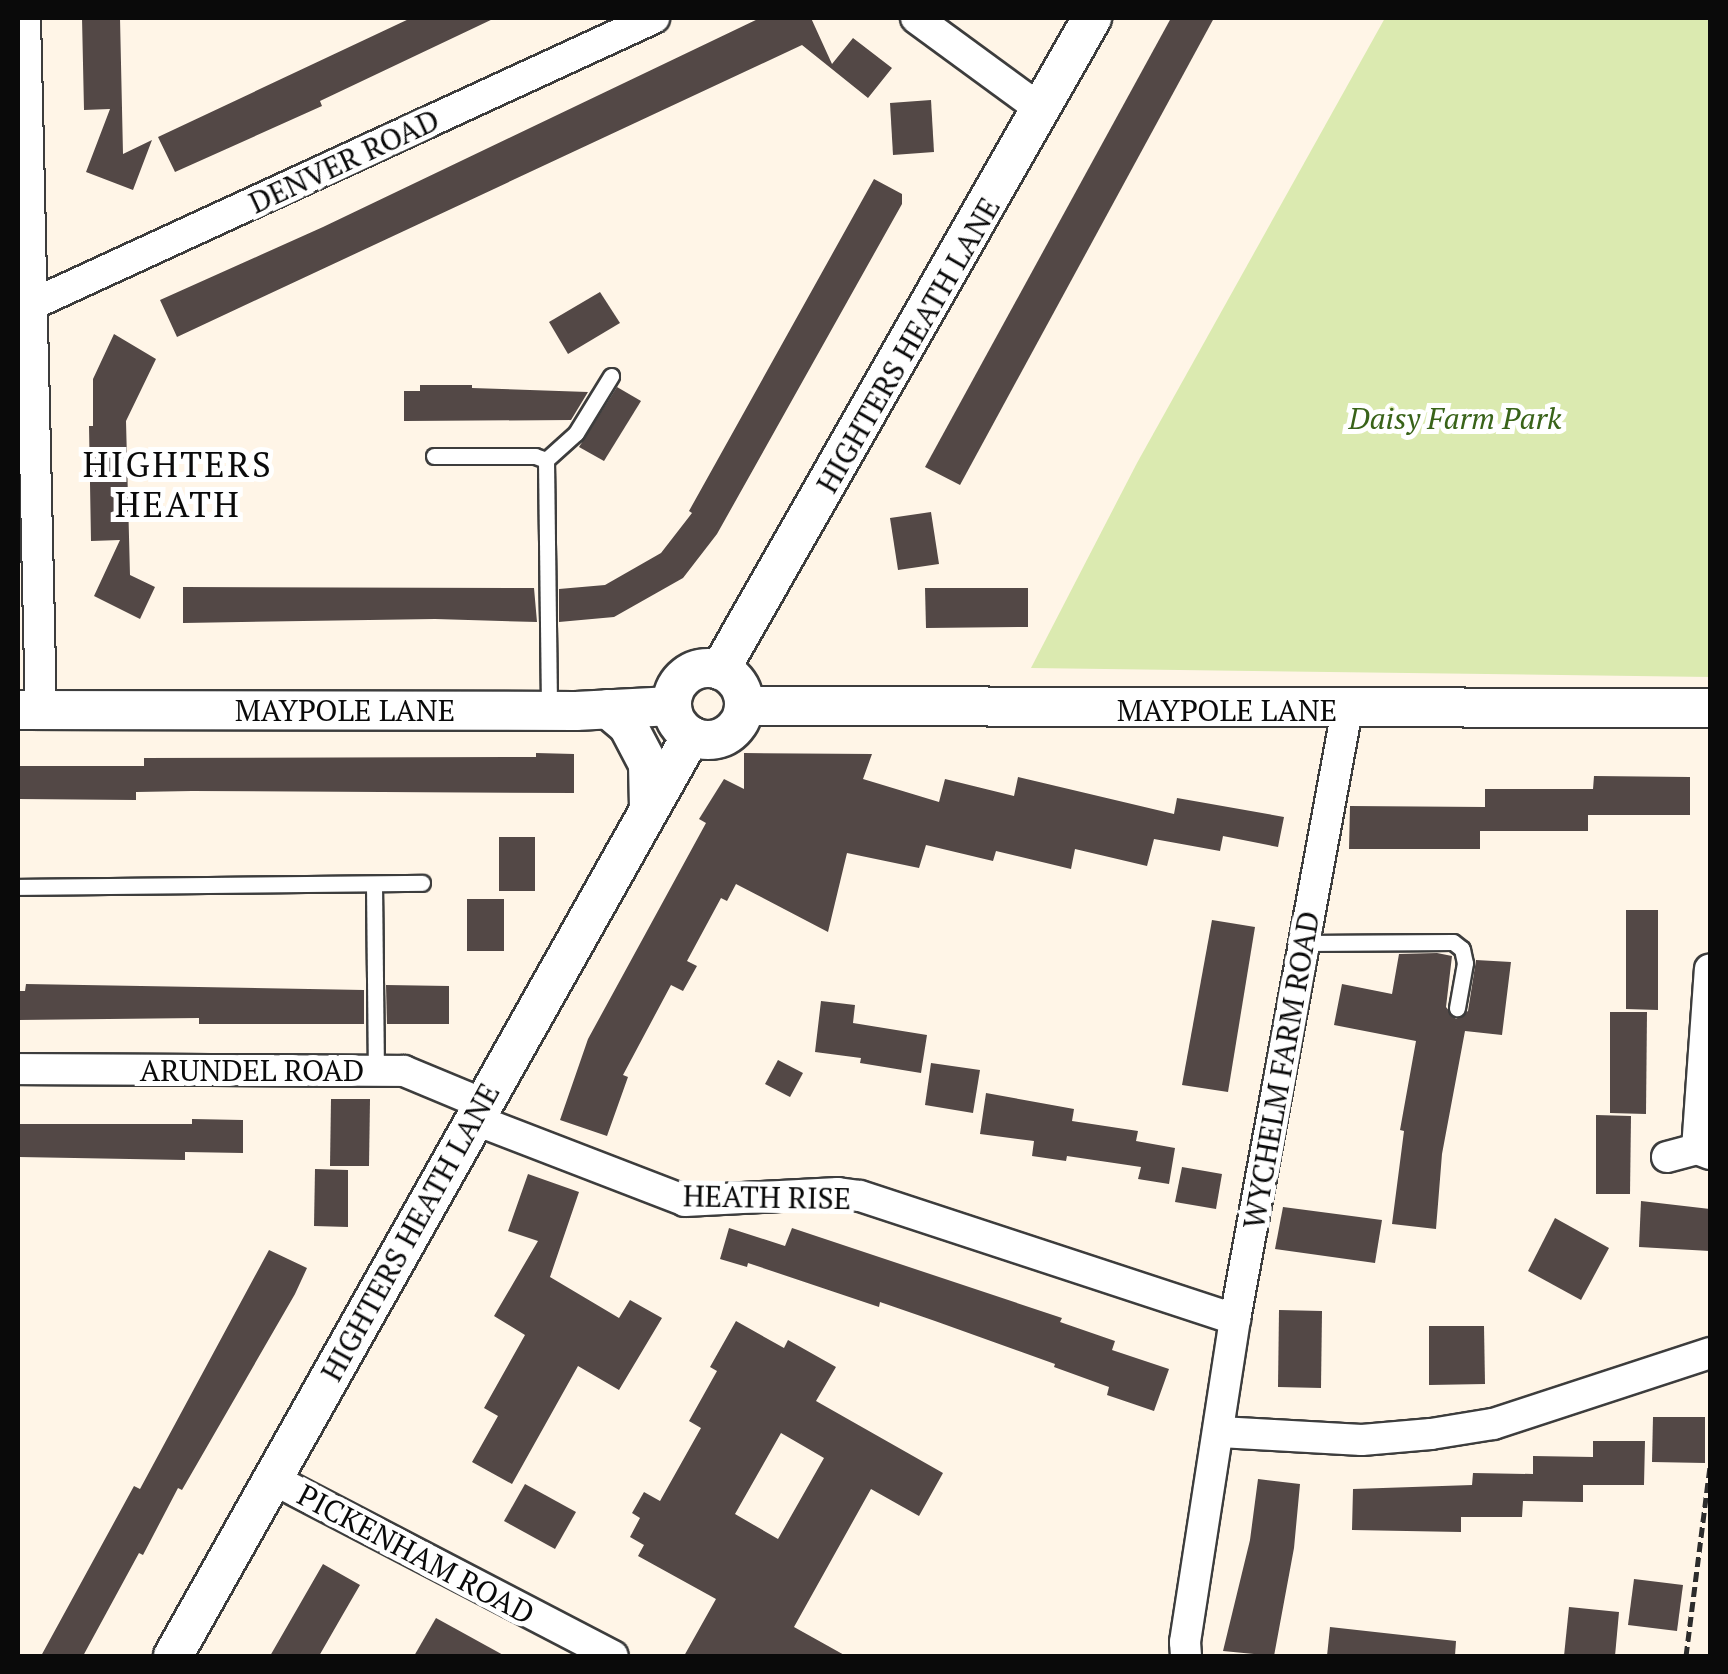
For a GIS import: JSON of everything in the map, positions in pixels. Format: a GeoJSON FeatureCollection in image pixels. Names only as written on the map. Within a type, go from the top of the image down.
{"type":"FeatureCollection","features":[{"type":"Feature","properties":{"kind":"street"},"geometry":{"type":"LineString","coordinates":[[24,18],[34,304],[29,710]]}},
{"type":"Feature","properties":{"kind":"street","name":"DENVER ROAD"},"geometry":{"type":"LineString","coordinates":[[34,304],[654,18]]}},
{"type":"Feature","properties":{"kind":"street"},"geometry":{"type":"LineString","coordinates":[[916,18],[1043,110]]}},
{"type":"Feature","properties":{"kind":"street","name":"HIGHTERS HEATH LANE"},"geometry":{"type":"LineString","coordinates":[[720,670],[1043,110],[1092,18]]}},
{"type":"Feature","properties":{"kind":"street"},"geometry":{"type":"LineString","coordinates":[[697,670],[720,670],[738,684],[744,706],[741,718],[725,735],[702,740],[681,721],[673,694],[686,676],[697,670]]}},
{"type":"Feature","properties":{"kind":"street","name":"MAYPOLE LANE"},"geometry":{"type":"LineString","coordinates":[[744,706],[1710,708]]}},
{"type":"Feature","properties":{"kind":"street"},"geometry":{"type":"LineString","coordinates":[[608,709],[628,726],[648,764],[649,809]]}},
{"type":"Feature","properties":{"kind":"street","name":"MAYPOLE LANE"},"geometry":{"type":"LineString","coordinates":[[29,710],[608,709],[681,721]]}},
{"type":"Feature","properties":{"kind":"street","name":"WYCHELM FARM ROAD"},"geometry":{"type":"LineString","coordinates":[[1186,1656],[1185,1642],[1235,1319],[1348,710]]}},
{"type":"Feature","properties":{"kind":"street","name":"HIGHTERS HEATH LANE"},"geometry":{"type":"LineString","coordinates":[[173,1656],[649,809],[681,721]]}},
{"type":"Feature","properties":{"kind":"street"},"geometry":{"type":"LineString","coordinates":[[1667,1157],[1704,1152],[1710,969]]}},
{"type":"Feature","properties":{"kind":"street","name":"ARUNDEL ROAD"},"geometry":{"type":"LineString","coordinates":[[18,1069],[404,1071],[477,1111]]}},
{"type":"Feature","properties":{"kind":"street","name":"HEATH RISE"},"geometry":{"type":"LineString","coordinates":[[477,1111],[685,1201],[838,1193],[860,1196],[1235,1319]]}},
{"type":"Feature","properties":{"kind":"street"},"geometry":{"type":"LineString","coordinates":[[1220,1432],[1362,1440],[1432,1434],[1493,1424],[1710,1353]]}},
{"type":"Feature","properties":{"kind":"street","name":"PICKENHAM ROAD"},"geometry":{"type":"LineString","coordinates":[[272,1479],[613,1656]]}},
{"type":"Feature","properties":{"kind":"lane"},"geometry":{"type":"LineString","coordinates":[[550,711],[546,460],[576,434],[611,376]]}},
{"type":"Feature","properties":{"kind":"lane"},"geometry":{"type":"LineString","coordinates":[[434,456],[535,456],[546,460]]}},
{"type":"Feature","properties":{"kind":"lane"},"geometry":{"type":"LineString","coordinates":[[18,886],[422,883]]}},
{"type":"Feature","properties":{"kind":"lane"},"geometry":{"type":"LineString","coordinates":[[374,884],[376,1071]]}},
{"type":"Feature","properties":{"kind":"lane"},"geometry":{"type":"LineString","coordinates":[[1305,942],[1452,942],[1462,948],[1465,963],[1456,1008]]}},
{"type":"Feature","properties":{"kind":"path"},"geometry":{"type":"LineString","coordinates":[[1686,1656],[1710,1465]]}},
{"type":"Feature","properties":{"kind":"green space","name":"Daisy Farm Park"},"geometry":{"type":"Polygon","coordinates":[[[1385,18],[1710,18],[1710,677],[1031,668],[1137,463],[1385,18]]]}},
{"type":"Feature","properties":{"kind":"building"},"geometry":{"type":"Polygon","coordinates":[[[82,18],[120,18],[123,154],[152,140],[133,190],[86,172],[110,109],[84,110],[82,18]]]}},
{"type":"Feature","properties":{"kind":"building"},"geometry":{"type":"Polygon","coordinates":[[[411,18],[495,18],[320,101],[322,106],[175,172],[158,137],[411,18]]]}},
{"type":"Feature","properties":{"kind":"building"},"geometry":{"type":"Polygon","coordinates":[[[760,18],[811,18],[832,64],[853,38],[892,68],[868,98],[802,45],[177,337],[160,300],[323,227],[760,18]]]}},
{"type":"Feature","properties":{"kind":"building"},"geometry":{"type":"Polygon","coordinates":[[[1171,18],[1214,18],[960,485],[925,467],[1171,18]]]}},
{"type":"Feature","properties":{"kind":"building"},"geometry":{"type":"Polygon","coordinates":[[[931,100],[934,152],[893,155],[890,103],[931,100]]]}},
{"type":"Feature","properties":{"kind":"building"},"geometry":{"type":"Polygon","coordinates":[[[874,179],[902,194],[902,204],[717,534],[683,578],[614,617],[559,622],[559,589],[605,585],[661,553],[692,513],[689,511],[874,179]]]}},
{"type":"Feature","properties":{"kind":"building"},"geometry":{"type":"Polygon","coordinates":[[[600,292],[620,323],[568,354],[549,322],[600,292]]]}},
{"type":"Feature","properties":{"kind":"building"},"geometry":{"type":"Polygon","coordinates":[[[114,334],[156,359],[126,421],[130,575],[155,587],[140,619],[94,596],[120,540],[91,541],[89,426],[93,426],[93,379],[114,334]]]}},
{"type":"Feature","properties":{"kind":"building"},"geometry":{"type":"Polygon","coordinates":[[[420,385],[588,392],[571,420],[404,421],[404,391],[420,391],[420,385]]]}},
{"type":"Feature","properties":{"kind":"building"},"geometry":{"type":"Polygon","coordinates":[[[617,387],[641,401],[604,461],[579,447],[617,387]]]}},
{"type":"Feature","properties":{"kind":"building"},"geometry":{"type":"Polygon","coordinates":[[[931,512],[939,564],[898,570],[890,518],[931,512]]]}},
{"type":"Feature","properties":{"kind":"building"},"geometry":{"type":"Polygon","coordinates":[[[183,587],[534,588],[537,622],[435,619],[183,623],[183,587]]]}},
{"type":"Feature","properties":{"kind":"building"},"geometry":{"type":"Polygon","coordinates":[[[925,588],[1028,588],[1028,627],[926,628],[925,588]]]}},
{"type":"Feature","properties":{"kind":"building"},"geometry":{"type":"Polygon","coordinates":[[[536,753],[574,754],[574,793],[192,791],[136,792],[136,800],[18,799],[18,766],[144,766],[144,758],[536,757],[536,753]]]}},
{"type":"Feature","properties":{"kind":"building"},"geometry":{"type":"Polygon","coordinates":[[[744,753],[872,754],[863,779],[939,802],[945,779],[1014,796],[1018,777],[1174,814],[1177,798],[1284,817],[1278,847],[1223,836],[1220,851],[1154,839],[1147,866],[1075,849],[1071,869],[996,851],[993,861],[926,845],[919,868],[847,853],[828,932],[736,884],[727,901],[721,898],[687,961],[697,966],[683,991],[671,985],[623,1075],[628,1077],[607,1136],[560,1120],[588,1039],[706,823],[699,819],[724,779],[744,789],[744,753]]]}},
{"type":"Feature","properties":{"kind":"building"},"geometry":{"type":"Polygon","coordinates":[[[1594,776],[1690,777],[1690,815],[1588,815],[1588,831],[1480,831],[1480,849],[1349,849],[1350,806],[1485,807],[1485,789],[1593,789],[1594,776]]]}},
{"type":"Feature","properties":{"kind":"building"},"geometry":{"type":"Polygon","coordinates":[[[499,837],[535,837],[535,891],[499,891],[499,837]]]}},
{"type":"Feature","properties":{"kind":"building"},"geometry":{"type":"Polygon","coordinates":[[[467,899],[504,899],[504,951],[467,951],[467,899]]]}},
{"type":"Feature","properties":{"kind":"building"},"geometry":{"type":"Polygon","coordinates":[[[1626,910],[1658,910],[1658,1010],[1626,1009],[1626,910]]]}},
{"type":"Feature","properties":{"kind":"building"},"geometry":{"type":"Polygon","coordinates":[[[1212,920],[1255,927],[1228,1092],[1182,1085],[1212,920]]]}},
{"type":"Feature","properties":{"kind":"building"},"geometry":{"type":"Polygon","coordinates":[[[1399,954],[1452,956],[1446,1007],[1456,1019],[1468,1011],[1476,960],[1511,962],[1502,1035],[1465,1031],[1442,1154],[1436,1229],[1392,1224],[1404,1131],[1400,1130],[1416,1041],[1334,1025],[1342,984],[1392,994],[1399,954]]]}},
{"type":"Feature","properties":{"kind":"building"},"geometry":{"type":"Polygon","coordinates":[[[26,984],[364,990],[364,1024],[199,1024],[199,1018],[18,1020],[18,991],[25,991],[26,984]]]}},
{"type":"Feature","properties":{"kind":"building"},"geometry":{"type":"Polygon","coordinates":[[[386,985],[449,986],[449,1024],[387,1024],[386,985]]]}},
{"type":"Feature","properties":{"kind":"building"},"geometry":{"type":"Polygon","coordinates":[[[821,1001],[855,1005],[853,1023],[927,1035],[921,1073],[860,1063],[861,1058],[815,1052],[821,1001]]]}},
{"type":"Feature","properties":{"kind":"building"},"geometry":{"type":"Polygon","coordinates":[[[1610,1012],[1647,1012],[1646,1114],[1610,1113],[1610,1012]]]}},
{"type":"Feature","properties":{"kind":"building"},"geometry":{"type":"Polygon","coordinates":[[[778,1060],[803,1073],[790,1097],[765,1084],[778,1060]]]}},
{"type":"Feature","properties":{"kind":"building"},"geometry":{"type":"Polygon","coordinates":[[[931,1063],[980,1070],[973,1113],[925,1105],[931,1063]]]}},
{"type":"Feature","properties":{"kind":"building"},"geometry":{"type":"Polygon","coordinates":[[[986,1093],[1074,1109],[1072,1121],[1138,1131],[1136,1141],[1175,1148],[1169,1184],[1138,1179],[1141,1167],[1067,1156],[1066,1161],[1032,1156],[1034,1141],[980,1134],[986,1093]]]}},
{"type":"Feature","properties":{"kind":"building"},"geometry":{"type":"Polygon","coordinates":[[[331,1099],[370,1099],[369,1166],[330,1166],[331,1099]]]}},
{"type":"Feature","properties":{"kind":"building"},"geometry":{"type":"Polygon","coordinates":[[[1596,1115],[1631,1116],[1630,1194],[1596,1194],[1596,1115]]]}},
{"type":"Feature","properties":{"kind":"building"},"geometry":{"type":"Polygon","coordinates":[[[192,1119],[243,1120],[243,1153],[185,1152],[185,1160],[19,1157],[20,1124],[192,1124],[192,1119]]]}},
{"type":"Feature","properties":{"kind":"building"},"geometry":{"type":"Polygon","coordinates":[[[1182,1167],[1222,1174],[1216,1209],[1175,1202],[1182,1167]]]}},
{"type":"Feature","properties":{"kind":"building"},"geometry":{"type":"Polygon","coordinates":[[[315,1169],[348,1170],[348,1227],[314,1226],[315,1169]]]}},
{"type":"Feature","properties":{"kind":"building"},"geometry":{"type":"Polygon","coordinates":[[[528,1174],[579,1192],[550,1277],[619,1318],[630,1300],[662,1318],[619,1390],[578,1366],[512,1484],[472,1462],[498,1416],[484,1408],[525,1335],[494,1316],[538,1241],[508,1231],[528,1174]]]}},
{"type":"Feature","properties":{"kind":"building"},"geometry":{"type":"Polygon","coordinates":[[[1641,1201],[1710,1209],[1710,1251],[1639,1247],[1641,1201]]]}},
{"type":"Feature","properties":{"kind":"building"},"geometry":{"type":"Polygon","coordinates":[[[1283,1207],[1382,1220],[1375,1263],[1275,1249],[1283,1207]]]}},
{"type":"Feature","properties":{"kind":"building"},"geometry":{"type":"Polygon","coordinates":[[[1555,1218],[1609,1248],[1581,1300],[1528,1271],[1555,1218]]]}},
{"type":"Feature","properties":{"kind":"building"},"geometry":{"type":"Polygon","coordinates":[[[729,1228],[785,1246],[792,1228],[1062,1318],[1060,1322],[1115,1341],[1112,1350],[1169,1369],[1154,1411],[1107,1395],[1109,1387],[1054,1367],[1055,1364],[935,1321],[880,1302],[879,1307],[748,1263],[747,1267],[720,1259],[729,1228]]]}},
{"type":"Feature","properties":{"kind":"building"},"geometry":{"type":"Polygon","coordinates":[[[269,1250],[307,1268],[295,1294],[182,1490],[178,1488],[143,1555],[139,1553],[83,1656],[41,1656],[134,1486],[140,1489],[269,1250]]]}},
{"type":"Feature","properties":{"kind":"building"},"geometry":{"type":"Polygon","coordinates":[[[1279,1310],[1322,1311],[1321,1388],[1278,1387],[1279,1310]]]}},
{"type":"Feature","properties":{"kind":"building"},"geometry":{"type":"Polygon","coordinates":[[[736,1321],[784,1348],[788,1340],[836,1367],[816,1401],[943,1473],[919,1516],[871,1489],[794,1627],[846,1656],[684,1656],[716,1599],[638,1556],[644,1545],[630,1537],[640,1518],[632,1513],[644,1492],[660,1501],[701,1428],[689,1421],[717,1371],[710,1367],[736,1321]],[[781,1433],[735,1514],[778,1539],[824,1458],[781,1433]]]}},
{"type":"Feature","properties":{"kind":"building"},"geometry":{"type":"Polygon","coordinates":[[[1429,1326],[1484,1326],[1485,1384],[1429,1385],[1429,1326]]]}},
{"type":"Feature","properties":{"kind":"building"},"geometry":{"type":"Polygon","coordinates":[[[1653,1417],[1705,1417],[1705,1463],[1652,1462],[1653,1417]]]}},
{"type":"Feature","properties":{"kind":"building"},"geometry":{"type":"Polygon","coordinates":[[[1593,1441],[1645,1441],[1644,1485],[1583,1485],[1583,1502],[1523,1501],[1522,1517],[1461,1517],[1461,1532],[1352,1530],[1353,1489],[1472,1485],[1473,1473],[1533,1474],[1533,1456],[1593,1457],[1593,1441]]]}},
{"type":"Feature","properties":{"kind":"building"},"geometry":{"type":"Polygon","coordinates":[[[1258,1479],[1300,1484],[1294,1548],[1274,1656],[1223,1651],[1250,1540],[1258,1479]]]}},
{"type":"Feature","properties":{"kind":"building"},"geometry":{"type":"Polygon","coordinates":[[[525,1484],[576,1512],[555,1549],[504,1521],[525,1484]]]}},
{"type":"Feature","properties":{"kind":"building"},"geometry":{"type":"Polygon","coordinates":[[[323,1564],[360,1585],[319,1656],[270,1656],[323,1564]]]}},
{"type":"Feature","properties":{"kind":"building"},"geometry":{"type":"Polygon","coordinates":[[[1634,1579],[1683,1585],[1677,1631],[1628,1625],[1634,1579]]]}},
{"type":"Feature","properties":{"kind":"building"},"geometry":{"type":"Polygon","coordinates":[[[1569,1607],[1619,1612],[1615,1656],[1564,1656],[1569,1607]]]}},
{"type":"Feature","properties":{"kind":"building"},"geometry":{"type":"Polygon","coordinates":[[[436,1618],[505,1656],[414,1656],[436,1618]]]}},
{"type":"Feature","properties":{"kind":"building"},"geometry":{"type":"Polygon","coordinates":[[[1330,1627],[1456,1641],[1455,1656],[1327,1656],[1330,1627]]]}},
{"type":"Feature","properties":{"kind":"district","name":"HIGHTERS HEATH"},"geometry":{"type":"Point","coordinates":[178,484]}}]}
